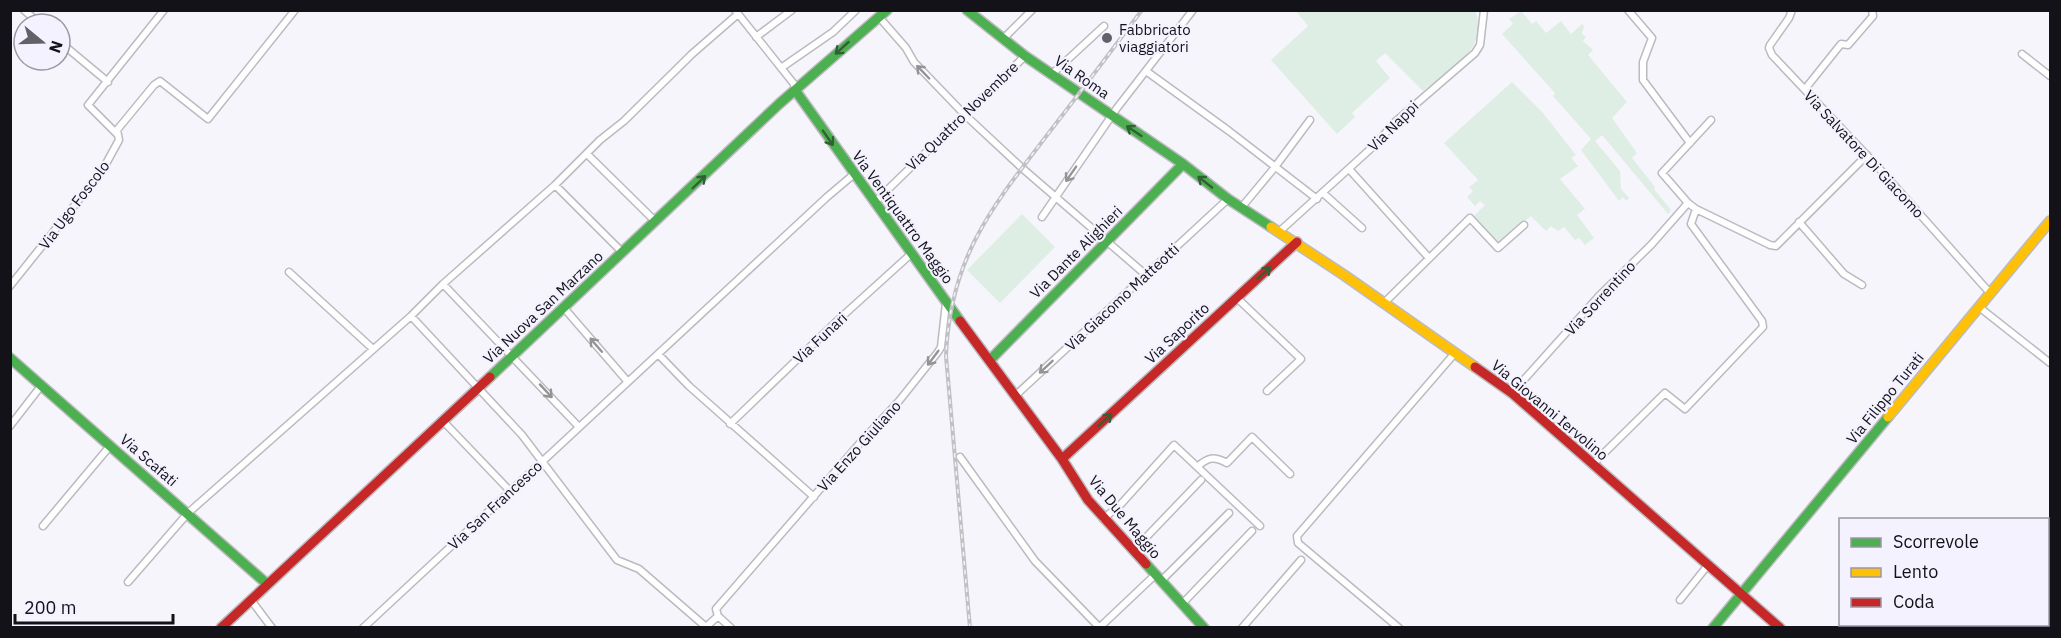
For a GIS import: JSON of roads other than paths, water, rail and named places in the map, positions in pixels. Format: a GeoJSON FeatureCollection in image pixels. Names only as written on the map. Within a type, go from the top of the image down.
{"type":"FeatureCollection","features":[{"type":"Feature","properties":{"kind":"main road","name":"Via Roma"},"geometry":{"type":"LineString","coordinates":[[967,10],[1025,56],[1183,164],[1241,208],[1280,231]]}},
{"type":"Feature","properties":{"kind":"main road","name":"Via Nuova San Marzano"},"geometry":{"type":"LineString","coordinates":[[221,627],[795,90],[883,14]]}},
{"type":"Feature","properties":{"kind":"main road","name":"Via Ventiquattro Maggio"},"geometry":{"type":"LineString","coordinates":[[795,90],[874,203],[990,360]]}},
{"type":"Feature","properties":{"kind":"main road","name":"Via Dante Alighieri"},"geometry":{"type":"LineString","coordinates":[[990,360],[1183,164]]}},
{"type":"Feature","properties":{"kind":"main road","name":"Via Filippo Turati"},"geometry":{"type":"LineString","coordinates":[[1713,627],[2050,221]]}},
{"type":"Feature","properties":{"kind":"main road"},"geometry":{"type":"LineString","coordinates":[[1280,231],[1297,243]]}},
{"type":"Feature","properties":{"kind":"main road","name":"Via Giovanni Iervolino"},"geometry":{"type":"LineString","coordinates":[[1297,243],[1512,393],[1780,627]]}},
{"type":"Feature","properties":{"kind":"main road","name":"Via Saporito"},"geometry":{"type":"LineString","coordinates":[[1062,459],[1297,243]]}},
{"type":"Feature","properties":{"kind":"main road","name":"Via Scafati"},"geometry":{"type":"LineString","coordinates":[[10,358],[267,584]]}},
{"type":"Feature","properties":{"kind":"main road","name":"Via Due Maggio"},"geometry":{"type":"LineString","coordinates":[[990,360],[1103,519],[1204,627]]}},
{"type":"Feature","properties":{"kind":"street"},"geometry":{"type":"LineString","coordinates":[[118,135],[88,105],[164,10]]}},
{"type":"Feature","properties":{"kind":"street","name":"Via Ugo Foscolo"},"geometry":{"type":"LineString","coordinates":[[10,286],[102,171],[119,140],[117,130],[154,85],[160,81],[208,118],[295,10]]}},
{"type":"Feature","properties":{"kind":"street"},"geometry":{"type":"LineString","coordinates":[[756,38],[792,10]]}},
{"type":"Feature","properties":{"kind":"street"},"geometry":{"type":"LineString","coordinates":[[782,68],[833,32],[856,10]]}},
{"type":"Feature","properties":{"kind":"street"},"geometry":{"type":"LineString","coordinates":[[1003,39],[1032,10]]}},
{"type":"Feature","properties":{"kind":"street"},"geometry":{"type":"LineString","coordinates":[[1042,217],[1111,116],[1193,10]]}},
{"type":"Feature","properties":{"kind":"street","name":"Via Nappi"},"geometry":{"type":"LineString","coordinates":[[1280,231],[1377,143],[1395,122],[1475,53],[1480,45],[1484,10]]}},
{"type":"Feature","properties":{"kind":"street"},"geometry":{"type":"LineString","coordinates":[[1628,10],[1652,38],[1643,62],[1643,80],[1690,143]]}},
{"type":"Feature","properties":{"kind":"street","name":"Via Salvatore Di Giacomo"},"geometry":{"type":"LineString","coordinates":[[1792,10],[1769,48],[1772,55],[1867,155],[1990,293]]}},
{"type":"Feature","properties":{"kind":"street"},"geometry":{"type":"LineString","coordinates":[[1805,89],[1841,44],[1848,45],[1873,15],[1872,10]]}},
{"type":"Feature","properties":{"kind":"street"},"geometry":{"type":"LineString","coordinates":[[128,582],[188,513],[555,185],[736,12],[782,68],[794,84],[795,90]]}},
{"type":"Feature","properties":{"kind":"street"},"geometry":{"type":"LineString","coordinates":[[883,14],[914,62],[964,114],[1055,197],[1146,275]]}},
{"type":"Feature","properties":{"kind":"street"},"geometry":{"type":"LineString","coordinates":[[1052,74],[1104,26]]}},
{"type":"Feature","properties":{"kind":"street"},"geometry":{"type":"LineString","coordinates":[[72,52],[108,82]]}},
{"type":"Feature","properties":{"kind":"street"},"geometry":{"type":"LineString","coordinates":[[2022,54],[2050,76]]}},
{"type":"Feature","properties":{"kind":"street","name":"Via Quattro Novembre"},"geometry":{"type":"LineString","coordinates":[[874,203],[1025,56]]}},
{"type":"Feature","properties":{"kind":"street"},"geometry":{"type":"LineString","coordinates":[[1146,71],[1317,199]]}},
{"type":"Feature","properties":{"kind":"street"},"geometry":{"type":"LineString","coordinates":[[1241,208],[1310,120]]}},
{"type":"Feature","properties":{"kind":"street"},"geometry":{"type":"LineString","coordinates":[[1711,120],[1662,173],[1688,203],[1773,246],[1867,155]]}},
{"type":"Feature","properties":{"kind":"street"},"geometry":{"type":"LineString","coordinates":[[587,154],[655,221]]}},
{"type":"Feature","properties":{"kind":"street"},"geometry":{"type":"LineString","coordinates":[[1349,169],[1429,258]]}},
{"type":"Feature","properties":{"kind":"street"},"geometry":{"type":"LineString","coordinates":[[658,354],[827,197],[854,175]]}},
{"type":"Feature","properties":{"kind":"street"},"geometry":{"type":"LineString","coordinates":[[555,185],[623,253]]}},
{"type":"Feature","properties":{"kind":"street"},"geometry":{"type":"LineString","coordinates":[[1323,193],[1362,228]]}},
{"type":"Feature","properties":{"kind":"street","name":"Via Giacomo Matteotti"},"geometry":{"type":"LineString","coordinates":[[1016,395],[1228,199]]}},
{"type":"Feature","properties":{"kind":"street","name":"Via Sorrentino"},"geometry":{"type":"LineString","coordinates":[[1512,393],[1599,296],[1651,245],[1688,203]]}},
{"type":"Feature","properties":{"kind":"street"},"geometry":{"type":"LineString","coordinates":[[1592,465],[1665,393],[1685,410],[1763,327],[1762,321],[1691,224],[1696,208]]}},
{"type":"Feature","properties":{"kind":"street"},"geometry":{"type":"LineString","coordinates":[[1384,303],[1470,218],[1498,248],[1524,225]]}},
{"type":"Feature","properties":{"kind":"street"},"geometry":{"type":"LineString","coordinates":[[1800,222],[1844,274],[1862,285]]}},
{"type":"Feature","properties":{"kind":"street","name":"Via Funari"},"geometry":{"type":"LineString","coordinates":[[730,424],[837,321],[911,254]]}},
{"type":"Feature","properties":{"kind":"street"},"geometry":{"type":"LineString","coordinates":[[289,272],[374,349]]}},
{"type":"Feature","properties":{"kind":"street"},"geometry":{"type":"LineString","coordinates":[[443,284],[579,427]]}},
{"type":"Feature","properties":{"kind":"street"},"geometry":{"type":"LineString","coordinates":[[1237,298],[1301,359],[1267,392]]}},
{"type":"Feature","properties":{"kind":"street","name":"Via Enzo Giuliano"},"geometry":{"type":"LineString","coordinates":[[658,354],[730,424],[814,497],[899,401],[938,352],[941,347],[946,302]]}},
{"type":"Feature","properties":{"kind":"street"},"geometry":{"type":"LineString","coordinates":[[1979,307],[2050,363]]}},
{"type":"Feature","properties":{"kind":"street"},"geometry":{"type":"LineString","coordinates":[[564,308],[628,382]]}},
{"type":"Feature","properties":{"kind":"street"},"geometry":{"type":"LineString","coordinates":[[411,316],[522,435],[617,560],[639,569],[706,627],[718,616]]}},
{"type":"Feature","properties":{"kind":"street"},"geometry":{"type":"LineString","coordinates":[[1399,627],[1298,543],[1298,536],[1455,353]]}},
{"type":"Feature","properties":{"kind":"street","name":"Via San Francesco"},"geometry":{"type":"LineString","coordinates":[[363,627],[658,354]]}},
{"type":"Feature","properties":{"kind":"street"},"geometry":{"type":"LineString","coordinates":[[10,426],[41,386]]}},
{"type":"Feature","properties":{"kind":"street"},"geometry":{"type":"LineString","coordinates":[[442,421],[510,491]]}},
{"type":"Feature","properties":{"kind":"street"},"geometry":{"type":"LineString","coordinates":[[1197,467],[1211,457],[1227,463],[1252,437],[1290,474]]}},
{"type":"Feature","properties":{"kind":"street"},"geometry":{"type":"LineString","coordinates":[[1103,519],[1121,504],[1174,444],[1260,526]]}},
{"type":"Feature","properties":{"kind":"street"},"geometry":{"type":"LineString","coordinates":[[43,526],[110,446]]}},
{"type":"Feature","properties":{"kind":"street"},"geometry":{"type":"LineString","coordinates":[[960,457],[1035,561],[1099,627],[1158,578],[1229,513]]}},
{"type":"Feature","properties":{"kind":"street"},"geometry":{"type":"LineString","coordinates":[[1133,551],[1201,480]]}},
{"type":"Feature","properties":{"kind":"street"},"geometry":{"type":"LineString","coordinates":[[731,627],[718,616],[716,609],[814,497]]}},
{"type":"Feature","properties":{"kind":"street"},"geometry":{"type":"LineString","coordinates":[[1182,604],[1252,531]]}},
{"type":"Feature","properties":{"kind":"street"},"geometry":{"type":"LineString","coordinates":[[1242,627],[1301,560]]}},
{"type":"Feature","properties":{"kind":"street"},"geometry":{"type":"LineString","coordinates":[[1680,600],[1707,565]]}},
{"type":"Feature","properties":{"kind":"street"},"geometry":{"type":"LineString","coordinates":[[251,600],[272,627]]}},
{"type":"Feature","properties":{"kind":"railway"},"geometry":{"type":"LineString","coordinates":[[970,628],[946,356],[949,321],[956,289],[978,234],[993,209],[1142,10]]}},
{"type":"Feature","properties":{"kind":"place","name":"Fabbricato viaggiatori"},"geometry":{"type":"Point","coordinates":[1107,38]}}]}
